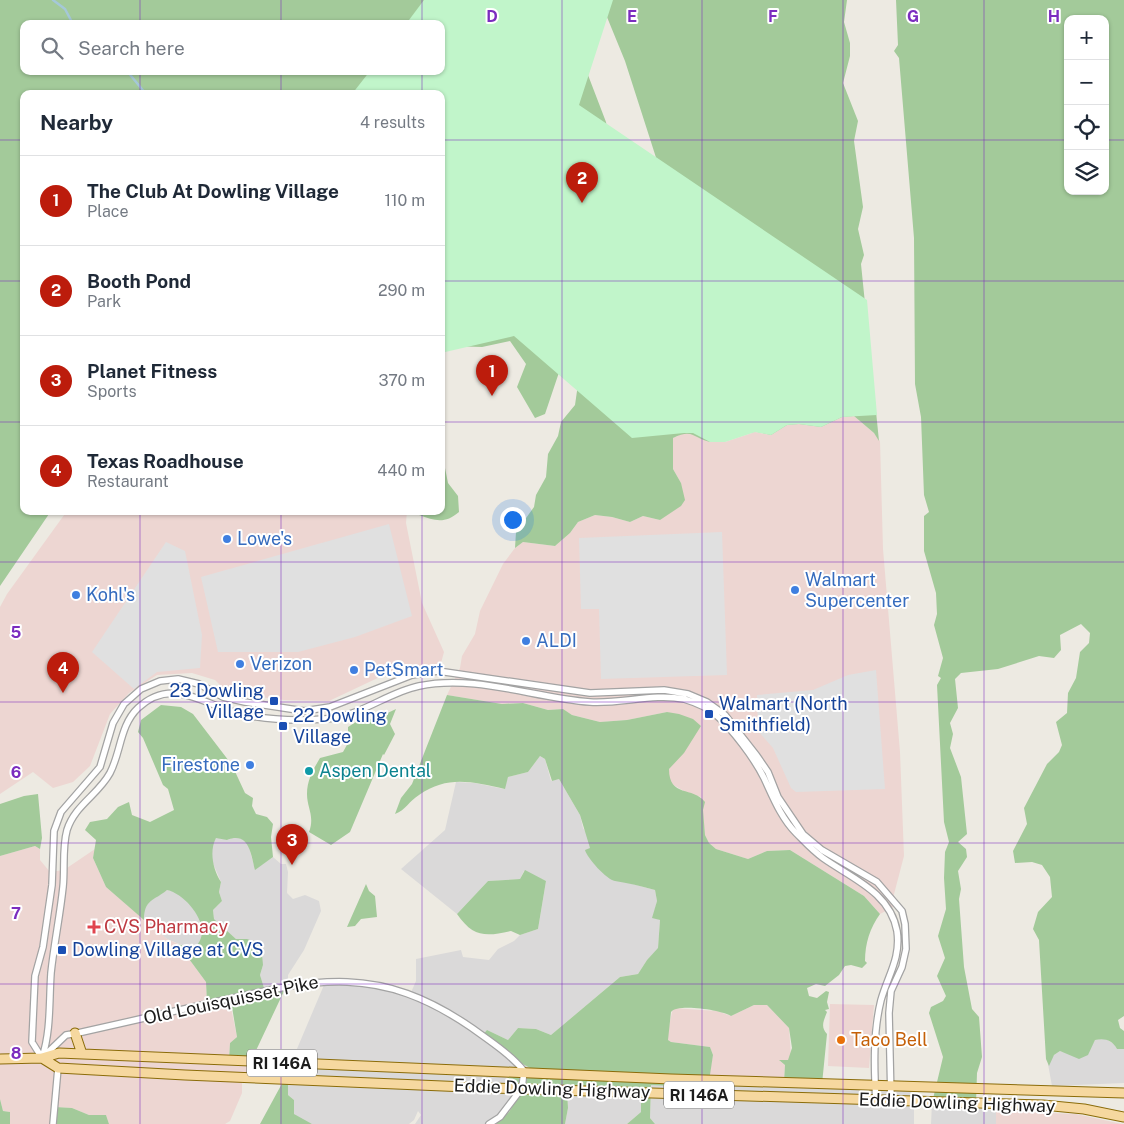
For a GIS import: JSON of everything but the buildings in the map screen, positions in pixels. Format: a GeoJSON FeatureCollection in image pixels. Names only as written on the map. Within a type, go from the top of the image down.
{"type":"FeatureCollection","features":[{"type":"Feature","properties":{"kind":"main road"},"geometry":{"type":"LineString","coordinates":[[75,1033],[82,1054]]}},
{"type":"Feature","properties":{"kind":"main road","name":"Eddie Dowling Highway"},"geometry":{"type":"LineString","coordinates":[[0,1059],[42,1058],[58,1053],[524,1071],[671,1079],[1124,1093]]}},
{"type":"Feature","properties":{"kind":"main road","name":"Eddie Dowling Highway"},"geometry":{"type":"LineString","coordinates":[[42,1058],[58,1068],[522,1088],[1057,1106],[1124,1118]]}},
{"type":"Feature","properties":{"kind":"street"},"geometry":{"type":"LineString","coordinates":[[42,1058],[32,1042],[35,976],[43,947],[52,886],[54,831],[61,812],[100,767],[113,723],[124,704],[141,689],[160,681],[178,679],[199,684],[224,697],[304,711],[330,708],[404,678],[438,671],[590,693],[664,690],[688,694],[707,702],[725,715],[768,772],[778,798],[803,834],[822,850],[877,882],[902,911],[905,924],[906,949],[902,967],[891,991],[889,1014],[891,1100]]}},
{"type":"Feature","properties":{"kind":"street"},"geometry":{"type":"LineString","coordinates":[[42,1058],[48,1040],[51,972],[63,887],[66,834],[72,817],[108,776],[118,755],[124,729],[132,715],[153,697],[170,692],[195,696],[219,708],[244,715],[302,720],[331,719],[357,712],[409,689],[441,683],[490,687],[590,702],[664,697],[687,700],[714,712],[752,758],[791,828],[819,856],[872,890],[891,912],[896,927],[899,949],[879,1013],[875,1084],[876,1100]]}},
{"type":"Feature","properties":{"kind":"street","name":"Old Louisquisset Pike"},"geometry":{"type":"LineString","coordinates":[[42,1058],[66,1036],[75,1033],[288,985],[330,980],[388,987],[423,999],[515,1059],[524,1071]]}},
{"type":"Feature","properties":{"kind":"street"},"geometry":{"type":"LineString","coordinates":[[879,1013],[889,1014]]}},
{"type":"Feature","properties":{"kind":"street"},"geometry":{"type":"LineString","coordinates":[[53,1124],[58,1068]]}},
{"type":"Feature","properties":{"kind":"street"},"geometry":{"type":"LineString","coordinates":[[489,1124],[500,1117],[522,1088],[524,1071]]}},
{"type":"Feature","properties":{"kind":"shaded area"},"geometry":{"type":"Polygon","coordinates":[[[854,416],[874,433],[880,441],[883,549],[900,752],[904,856],[893,898],[895,906],[880,914],[864,896],[790,850],[767,851],[748,859],[716,849],[709,843],[705,835],[701,797],[687,793],[669,780],[669,769],[701,726],[667,712],[627,720],[600,722],[572,715],[562,709],[548,710],[523,703],[502,704],[447,695],[460,668],[462,656],[475,634],[480,611],[503,564],[515,548],[523,542],[555,546],[570,533],[578,522],[595,515],[630,522],[643,516],[660,520],[681,483],[673,469],[673,438],[684,433],[693,433],[700,438],[725,442],[755,432],[771,435],[787,425],[799,424],[821,427],[842,417],[854,416]]]}},
{"type":"Feature","properties":{"kind":"shaded area"},"geometry":{"type":"Polygon","coordinates":[[[64,515],[407,515],[406,523],[422,603],[444,652],[441,663],[384,675],[329,701],[284,700],[236,694],[223,688],[215,680],[192,673],[157,675],[129,693],[110,714],[90,766],[73,782],[53,788],[33,772],[0,794],[0,607],[7,594],[64,515]]]}},
{"type":"Feature","properties":{"kind":"shaded area"},"geometry":{"type":"Polygon","coordinates":[[[389,524],[412,616],[355,637],[298,652],[218,652],[201,577],[389,524]]]}},
{"type":"Feature","properties":{"kind":"shaded area"},"geometry":{"type":"Polygon","coordinates":[[[722,532],[727,675],[601,679],[599,609],[581,609],[579,538],[722,532]]]}},
{"type":"Feature","properties":{"kind":"shaded area"},"geometry":{"type":"Polygon","coordinates":[[[166,542],[185,551],[202,635],[200,668],[157,672],[134,689],[92,652],[166,542]]]}},
{"type":"Feature","properties":{"kind":"shaded area"},"geometry":{"type":"Polygon","coordinates":[[[876,670],[885,789],[796,792],[791,788],[773,748],[758,731],[757,695],[813,690],[848,675],[876,670]]]}},
{"type":"Feature","properties":{"kind":"shaded area"},"geometry":{"type":"Polygon","coordinates":[[[540,756],[545,759],[551,781],[559,779],[580,815],[583,828],[618,880],[655,890],[657,901],[653,917],[660,920],[658,949],[647,960],[638,974],[620,977],[551,1035],[536,1029],[518,1028],[508,1040],[487,1030],[534,1071],[499,1072],[511,1080],[511,1087],[522,1091],[509,1112],[496,1124],[415,1124],[421,1115],[418,1111],[414,1120],[409,1124],[312,1124],[298,1119],[294,1114],[294,1100],[288,1095],[288,1078],[290,1070],[304,1071],[291,1063],[324,985],[365,984],[409,997],[416,981],[416,959],[461,950],[463,957],[489,960],[498,949],[514,941],[520,935],[538,929],[546,881],[524,871],[520,879],[488,881],[457,914],[401,869],[445,830],[456,782],[475,783],[504,789],[508,777],[528,772],[540,756]]]}},
{"type":"Feature","properties":{"kind":"shaded area"},"geometry":{"type":"Polygon","coordinates":[[[220,837],[227,840],[234,837],[244,839],[248,844],[255,869],[273,857],[281,864],[286,864],[288,872],[287,893],[293,899],[305,895],[319,901],[321,911],[304,950],[288,975],[288,987],[265,991],[260,975],[263,965],[244,940],[236,939],[214,919],[213,910],[222,901],[219,892],[221,882],[212,861],[212,845],[216,838],[220,837]]]}},
{"type":"Feature","properties":{"kind":"shaded area"},"geometry":{"type":"Polygon","coordinates":[[[35,846],[40,849],[40,860],[50,872],[64,870],[95,849],[93,858],[106,887],[167,939],[178,944],[206,982],[207,1003],[229,998],[237,1037],[230,1043],[229,1060],[305,1065],[304,1071],[290,1070],[288,1078],[242,1078],[242,1093],[230,1121],[225,1124],[109,1124],[106,1115],[89,1115],[72,1108],[55,1107],[55,1124],[10,1124],[10,1112],[3,1111],[0,1099],[0,856],[35,846]]]}},
{"type":"Feature","properties":{"kind":"shaded area"},"geometry":{"type":"Polygon","coordinates":[[[167,890],[178,892],[198,913],[202,937],[198,946],[192,949],[167,939],[144,920],[144,910],[149,901],[167,890]]]}},
{"type":"Feature","properties":{"kind":"shaded area"},"geometry":{"type":"Polygon","coordinates":[[[830,1004],[874,1005],[869,1068],[828,1066],[830,1004]]]}},
{"type":"Feature","properties":{"kind":"shaded area"},"geometry":{"type":"Polygon","coordinates":[[[754,1005],[767,1005],[789,1028],[791,1056],[788,1060],[780,1061],[785,1065],[784,1082],[709,1077],[713,1055],[710,1047],[668,1040],[667,1035],[673,1008],[717,1011],[731,1016],[754,1005]]]}},
{"type":"Feature","properties":{"kind":"shaded area"},"geometry":{"type":"Polygon","coordinates":[[[1104,1038],[1114,1044],[1117,1049],[1124,1049],[1124,1083],[1052,1086],[1048,1064],[1054,1055],[1060,1051],[1082,1056],[1088,1052],[1095,1040],[1104,1038]]]}},
{"type":"Feature","properties":{"kind":"shaded area"},"geometry":{"type":"Polygon","coordinates":[[[710,1080],[914,1088],[914,1124],[655,1124],[650,1118],[651,1085],[708,1088],[710,1080]]]}},
{"type":"Feature","properties":{"kind":"shaded area"},"geometry":{"type":"Polygon","coordinates":[[[567,1090],[641,1093],[641,1112],[627,1124],[565,1124],[568,1108],[567,1090]]]}},
{"type":"Feature","properties":{"kind":"shaded area"},"geometry":{"type":"Polygon","coordinates":[[[932,1103],[996,1111],[996,1124],[931,1124],[932,1103]]]}},
{"type":"Feature","properties":{"kind":"shaded area"},"geometry":{"type":"Polygon","coordinates":[[[996,1111],[1076,1114],[1122,1124],[996,1124],[996,1111]]]}},
{"type":"Feature","properties":{"kind":"green space"},"geometry":{"type":"Polygon","coordinates":[[[0,0],[564,0],[590,69],[588,75],[606,122],[609,141],[581,307],[545,414],[535,418],[517,387],[526,364],[510,341],[482,347],[447,346],[445,90],[20,90],[20,515],[48,515],[0,586],[0,0]]]}},
{"type":"Feature","properties":{"kind":"green space"},"geometry":{"type":"Polygon","coordinates":[[[424,0],[613,0],[579,105],[867,300],[877,415],[842,417],[821,427],[799,424],[787,425],[771,435],[755,432],[725,442],[710,442],[693,433],[632,438],[514,336],[445,352],[445,90],[355,90],[367,75],[445,75],[445,20],[409,20],[424,0]]]}},
{"type":"Feature","properties":{"kind":"green space"},"geometry":{"type":"Polygon","coordinates":[[[600,0],[847,0],[844,22],[850,43],[850,56],[843,83],[858,121],[854,141],[863,207],[858,229],[864,255],[861,264],[879,441],[874,433],[854,416],[842,417],[821,427],[799,424],[787,425],[771,435],[750,432],[718,442],[707,441],[690,434],[680,435],[673,438],[673,469],[681,483],[685,500],[681,506],[660,520],[643,516],[630,522],[595,515],[578,522],[570,533],[555,546],[523,542],[515,548],[516,532],[534,507],[536,495],[546,477],[548,454],[558,436],[561,422],[575,405],[578,384],[660,170],[625,61],[600,0]]]}},
{"type":"Feature","properties":{"kind":"green space"},"geometry":{"type":"Polygon","coordinates":[[[896,0],[1124,0],[1124,1016],[1118,1020],[1120,1028],[1124,1031],[1124,1049],[1117,1049],[1108,1040],[1095,1040],[1088,1055],[1079,1059],[1060,1051],[1054,1055],[1049,1066],[1046,1059],[1039,940],[1033,929],[1038,912],[1052,897],[1050,877],[1042,865],[1032,862],[1015,863],[1013,851],[1027,824],[1024,808],[1047,764],[1059,752],[1062,745],[1056,722],[1067,713],[1068,693],[1076,678],[1080,652],[1089,643],[1090,633],[1081,624],[1060,635],[1061,650],[1054,658],[1039,656],[998,669],[961,673],[955,679],[958,708],[950,723],[953,734],[950,748],[961,777],[967,834],[958,842],[966,849],[967,857],[958,871],[961,889],[959,899],[964,967],[972,1009],[979,1017],[982,1057],[977,1073],[976,1104],[932,1103],[943,1057],[929,1013],[931,1007],[943,1001],[946,996],[937,976],[945,958],[938,936],[946,909],[945,852],[949,842],[944,822],[937,685],[941,678],[938,676],[943,658],[934,625],[937,614],[936,593],[924,551],[924,516],[929,512],[924,495],[921,417],[915,384],[914,238],[899,58],[894,51],[898,45],[896,0]]]}},
{"type":"Feature","properties":{"kind":"green space"},"geometry":{"type":"Polygon","coordinates":[[[445,468],[448,483],[458,496],[459,512],[444,520],[430,519],[419,515],[445,515],[445,468]]]}},
{"type":"Feature","properties":{"kind":"green space"},"geometry":{"type":"Polygon","coordinates":[[[447,695],[502,704],[523,703],[548,710],[563,709],[572,715],[600,722],[627,720],[667,712],[693,719],[701,726],[684,753],[669,769],[670,778],[677,788],[700,797],[705,802],[703,810],[705,835],[709,843],[716,849],[748,859],[767,851],[790,850],[864,896],[880,914],[873,925],[867,942],[865,961],[867,963],[862,968],[851,965],[845,966],[839,975],[825,986],[816,984],[807,988],[809,996],[817,998],[826,991],[829,992],[827,1002],[829,1009],[825,1010],[827,1012],[823,1023],[827,1034],[822,1084],[784,1082],[785,1065],[779,1060],[788,1060],[792,1048],[789,1028],[767,1005],[754,1005],[731,1016],[710,1010],[682,1008],[671,1012],[668,1040],[710,1047],[713,1055],[708,1088],[651,1085],[650,1118],[655,1124],[627,1124],[641,1112],[641,1093],[567,1090],[568,1108],[565,1124],[496,1124],[509,1112],[522,1091],[511,1087],[511,1080],[499,1072],[534,1070],[500,1052],[482,1036],[487,1030],[508,1040],[518,1028],[536,1029],[551,1035],[620,977],[638,974],[658,948],[660,920],[652,918],[657,901],[655,890],[611,880],[589,858],[585,850],[590,848],[580,815],[559,779],[552,781],[545,759],[540,756],[528,772],[508,777],[505,789],[482,784],[450,782],[419,795],[395,814],[401,798],[412,784],[447,695]]]}},
{"type":"Feature","properties":{"kind":"green space"},"geometry":{"type":"Polygon","coordinates":[[[161,705],[181,707],[193,714],[232,765],[245,793],[253,798],[252,806],[256,814],[267,817],[273,824],[271,837],[273,857],[255,870],[248,846],[240,839],[227,840],[216,838],[212,854],[214,866],[221,882],[219,892],[222,901],[213,910],[214,919],[236,939],[247,939],[261,944],[263,965],[260,975],[265,991],[285,989],[251,1061],[229,1060],[230,1043],[237,1037],[231,1001],[207,1003],[206,982],[178,944],[192,949],[199,942],[202,934],[197,915],[184,899],[167,890],[148,904],[144,913],[144,920],[106,887],[93,858],[96,840],[85,830],[90,822],[107,819],[118,807],[129,802],[132,815],[150,822],[174,810],[168,789],[163,785],[143,738],[138,732],[141,720],[161,705]]]}},
{"type":"Feature","properties":{"kind":"green space"},"geometry":{"type":"Polygon","coordinates":[[[396,709],[390,724],[395,734],[383,754],[350,832],[331,845],[309,832],[311,821],[307,789],[313,771],[320,758],[343,752],[348,743],[348,727],[359,720],[375,719],[396,709]]]}},
{"type":"Feature","properties":{"kind":"green space"},"geometry":{"type":"Polygon","coordinates":[[[38,794],[42,838],[40,849],[35,846],[0,856],[0,804],[24,796],[38,794]]]}},
{"type":"Feature","properties":{"kind":"green space"},"geometry":{"type":"Polygon","coordinates":[[[525,870],[546,881],[538,929],[520,935],[511,931],[494,934],[480,933],[469,927],[457,914],[488,881],[520,879],[525,870]]]}},
{"type":"Feature","properties":{"kind":"green space"},"geometry":{"type":"Polygon","coordinates":[[[366,884],[369,891],[375,896],[377,917],[361,919],[355,926],[347,927],[366,884]]]}},
{"type":"Feature","properties":{"kind":"green space"},"geometry":{"type":"Polygon","coordinates":[[[285,1078],[288,1080],[288,1095],[294,1100],[294,1114],[312,1124],[260,1124],[285,1078]]]}},
{"type":"Feature","properties":{"kind":"green space"},"geometry":{"type":"Polygon","coordinates":[[[0,1099],[3,1111],[10,1112],[10,1124],[0,1124],[0,1099]]]}},
{"type":"Feature","properties":{"kind":"green space"},"geometry":{"type":"Polygon","coordinates":[[[55,1107],[72,1108],[89,1115],[106,1115],[109,1124],[55,1124],[55,1107]]]}},
{"type":"Feature","properties":{"kind":"waterway"},"geometry":{"type":"LineString","coordinates":[[53,0],[65,9],[71,20]]}},
{"type":"Feature","properties":{"kind":"waterway"},"geometry":{"type":"LineString","coordinates":[[130,75],[143,90]]}},
{"type":"Feature","properties":{"kind":"place","name":"Booth Pond"},"geometry":{"type":"Point","coordinates":[582,203]}},
{"type":"Feature","properties":{"kind":"place","name":"The Club At Dowling Village"},"geometry":{"type":"Point","coordinates":[492,396]}},
{"type":"Feature","properties":{"kind":"place","name":"Lowe's"},"geometry":{"type":"Point","coordinates":[227,539]}},
{"type":"Feature","properties":{"kind":"place","name":"Walmart Supercenter"},"geometry":{"type":"Point","coordinates":[795,590]}},
{"type":"Feature","properties":{"kind":"place","name":"Kohl's"},"geometry":{"type":"Point","coordinates":[76,595]}},
{"type":"Feature","properties":{"kind":"place","name":"ALDI"},"geometry":{"type":"Point","coordinates":[526,641]}},
{"type":"Feature","properties":{"kind":"place","name":"Verizon"},"geometry":{"type":"Point","coordinates":[240,664]}},
{"type":"Feature","properties":{"kind":"place","name":"PetSmart"},"geometry":{"type":"Point","coordinates":[354,670]}},
{"type":"Feature","properties":{"kind":"place","name":"Texas Roadhouse"},"geometry":{"type":"Point","coordinates":[63,693]}},
{"type":"Feature","properties":{"kind":"place","name":"23 Dowling Village"},"geometry":{"type":"Point","coordinates":[274,701]}},
{"type":"Feature","properties":{"kind":"place","name":"Walmart (North Smithfield)"},"geometry":{"type":"Point","coordinates":[709,714]}},
{"type":"Feature","properties":{"kind":"place","name":"22 Dowling Village"},"geometry":{"type":"Point","coordinates":[283,726]}},
{"type":"Feature","properties":{"kind":"place","name":"Firestone"},"geometry":{"type":"Point","coordinates":[250,765]}},
{"type":"Feature","properties":{"kind":"place","name":"Aspen Dental"},"geometry":{"type":"Point","coordinates":[309,771]}},
{"type":"Feature","properties":{"kind":"place","name":"Planet Fitness"},"geometry":{"type":"Point","coordinates":[292,865]}},
{"type":"Feature","properties":{"kind":"place","name":"CVS Pharmacy"},"geometry":{"type":"Point","coordinates":[94,927]}},
{"type":"Feature","properties":{"kind":"place","name":"Dowling Village at CVS"},"geometry":{"type":"Point","coordinates":[62,950]}},
{"type":"Feature","properties":{"kind":"place","name":"Taco Bell"},"geometry":{"type":"Point","coordinates":[841,1040]}}]}
